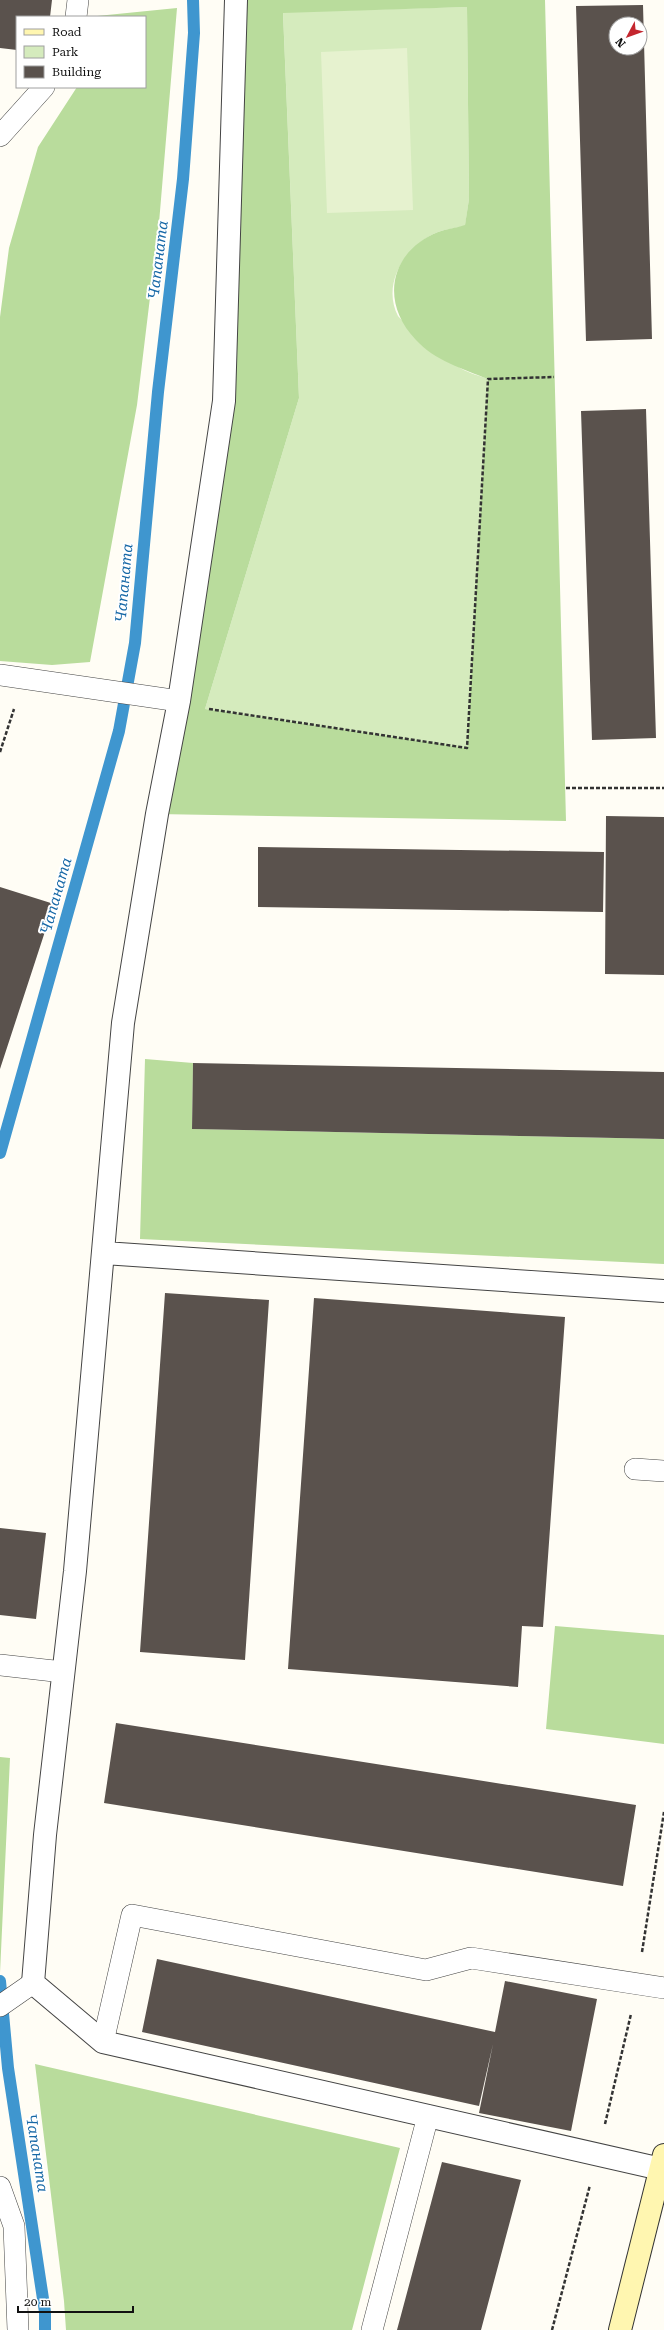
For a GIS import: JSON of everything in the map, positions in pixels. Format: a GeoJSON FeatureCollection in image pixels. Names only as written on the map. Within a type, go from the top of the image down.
{"type":"FeatureCollection","features":[{"type":"Feature","properties":{"kind":"main road"},"geometry":{"type":"LineString","coordinates":[[620,2330],[663,2162]]}},
{"type":"Feature","properties":{"kind":"street"},"geometry":{"type":"LineString","coordinates":[[236,0],[224,401],[179,701],[157,814],[123,1023],[104,1253],[63,1672],[45,1835],[33,1983],[104,2042],[597,2156],[663,2162]]}},
{"type":"Feature","properties":{"kind":"street"},"geometry":{"type":"LineString","coordinates":[[104,1253],[664,1292]]}},
{"type":"Feature","properties":{"kind":"lane"},"geometry":{"type":"LineString","coordinates":[[76,16],[78,0]]}},
{"type":"Feature","properties":{"kind":"lane"},"geometry":{"type":"LineString","coordinates":[[0,136],[43,88]]}},
{"type":"Feature","properties":{"kind":"lane"},"geometry":{"type":"LineString","coordinates":[[0,675],[91,687],[179,701]]}},
{"type":"Feature","properties":{"kind":"lane"},"geometry":{"type":"LineString","coordinates":[[635,1469],[664,1470]]}},
{"type":"Feature","properties":{"kind":"lane"},"geometry":{"type":"LineString","coordinates":[[0,1665],[63,1672]]}},
{"type":"Feature","properties":{"kind":"lane"},"geometry":{"type":"LineString","coordinates":[[104,2042],[132,1915],[426,1970],[472,1958],[664,1988]]}},
{"type":"Feature","properties":{"kind":"lane"},"geometry":{"type":"LineString","coordinates":[[0,2006],[33,1983]]}},
{"type":"Feature","properties":{"kind":"lane"},"geometry":{"type":"LineString","coordinates":[[372,2330],[428,2116]]}},
{"type":"Feature","properties":{"kind":"lane"},"geometry":{"type":"LineString","coordinates":[[0,2186],[14,2226],[18,2330]]}},
{"type":"Feature","properties":{"kind":"path"},"geometry":{"type":"LineString","coordinates":[[179,701],[205,709],[467,748],[488,379],[554,377]]}},
{"type":"Feature","properties":{"kind":"path"},"geometry":{"type":"LineString","coordinates":[[0,752],[23,679]]}},
{"type":"Feature","properties":{"kind":"path"},"geometry":{"type":"LineString","coordinates":[[566,788],[664,788]]}},
{"type":"Feature","properties":{"kind":"path"},"geometry":{"type":"LineString","coordinates":[[552,2330],[597,2156],[638,1984],[642,1946],[664,1812]]}},
{"type":"Feature","properties":{"kind":"green space"},"geometry":{"type":"Polygon","coordinates":[[[236,0],[545,0],[566,821],[157,814],[224,401],[236,0]],[[467,7],[283,13],[299,398],[205,709],[467,748],[488,379],[459,368],[423,347],[405,326],[397,310],[394,295],[395,280],[400,265],[409,252],[422,241],[438,232],[465,225],[469,199],[467,7]]]}},
{"type":"Feature","properties":{"kind":"green space"},"geometry":{"type":"Polygon","coordinates":[[[467,7],[469,199],[465,226],[438,232],[426,238],[416,246],[400,266],[395,278],[393,291],[394,303],[398,316],[401,320],[462,369],[488,379],[467,748],[205,709],[299,398],[283,12],[467,7]]]}},
{"type":"Feature","properties":{"kind":"green space"},"geometry":{"type":"Polygon","coordinates":[[[177,8],[159,223],[137,405],[90,662],[52,665],[0,661],[0,317],[9,248],[38,147],[76,88],[146,88],[146,16],[97,16],[177,8]]]}},
{"type":"Feature","properties":{"kind":"green space"},"geometry":{"type":"Polygon","coordinates":[[[407,48],[413,210],[327,213],[321,52],[407,48]]]}},
{"type":"Feature","properties":{"kind":"green space"},"geometry":{"type":"Polygon","coordinates":[[[145,1059],[193,1063],[192,1129],[664,1139],[664,1264],[140,1239],[145,1059]]]}},
{"type":"Feature","properties":{"kind":"green space"},"geometry":{"type":"Polygon","coordinates":[[[555,1626],[664,1635],[664,1744],[546,1729],[555,1626]]]}},
{"type":"Feature","properties":{"kind":"green space"},"geometry":{"type":"Polygon","coordinates":[[[0,1757],[10,1758],[0,1973],[0,1757]]]}},
{"type":"Feature","properties":{"kind":"green space"},"geometry":{"type":"Polygon","coordinates":[[[35,2064],[400,2148],[352,2330],[66,2330],[64,2301],[35,2064]]]}},
{"type":"Feature","properties":{"kind":"building"},"geometry":{"type":"Polygon","coordinates":[[[0,0],[52,0],[50,16],[16,16],[16,50],[0,48],[0,0]]]}},
{"type":"Feature","properties":{"kind":"building"},"geometry":{"type":"Polygon","coordinates":[[[643,5],[643,16],[608,16],[608,56],[644,56],[652,339],[586,341],[576,6],[643,5]]]}},
{"type":"Feature","properties":{"kind":"building"},"geometry":{"type":"Polygon","coordinates":[[[646,409],[656,738],[592,740],[581,411],[646,409]]]}},
{"type":"Feature","properties":{"kind":"building"},"geometry":{"type":"Polygon","coordinates":[[[606,816],[664,817],[664,975],[605,974],[606,816]]]}},
{"type":"Feature","properties":{"kind":"building"},"geometry":{"type":"Polygon","coordinates":[[[258,847],[604,852],[603,912],[258,907],[258,847]]]}},
{"type":"Feature","properties":{"kind":"building"},"geometry":{"type":"Polygon","coordinates":[[[0,887],[54,904],[0,1069],[0,887]]]}},
{"type":"Feature","properties":{"kind":"building"},"geometry":{"type":"Polygon","coordinates":[[[193,1063],[664,1072],[664,1139],[192,1129],[193,1063]]]}},
{"type":"Feature","properties":{"kind":"building"},"geometry":{"type":"Polygon","coordinates":[[[165,1293],[269,1300],[245,1660],[140,1652],[165,1293]]]}},
{"type":"Feature","properties":{"kind":"building"},"geometry":{"type":"Polygon","coordinates":[[[314,1298],[565,1317],[543,1627],[522,1626],[518,1687],[288,1669],[314,1298]]]}},
{"type":"Feature","properties":{"kind":"building"},"geometry":{"type":"Polygon","coordinates":[[[0,1528],[46,1533],[36,1619],[0,1615],[0,1528]]]}},
{"type":"Feature","properties":{"kind":"building"},"geometry":{"type":"Polygon","coordinates":[[[116,1723],[636,1805],[623,1886],[104,1803],[116,1723]]]}},
{"type":"Feature","properties":{"kind":"building"},"geometry":{"type":"Polygon","coordinates":[[[157,1959],[495,2032],[505,1981],[597,1999],[571,2131],[479,2113],[493,2044],[479,2106],[142,2032],[157,1959]]]}},
{"type":"Feature","properties":{"kind":"building"},"geometry":{"type":"Polygon","coordinates":[[[442,2162],[521,2180],[481,2330],[397,2330],[442,2162]]]}},
{"type":"Feature","properties":{"kind":"waterway","name":"Чапаната"},"geometry":{"type":"LineString","coordinates":[[0,1153],[119,731],[135,643],[158,392],[183,179],[194,33],[193,0]]}},
{"type":"Feature","properties":{"kind":"waterway","name":"Чапаната"},"geometry":{"type":"LineString","coordinates":[[0,1981],[8,2068],[45,2312],[45,2330]]}}]}
